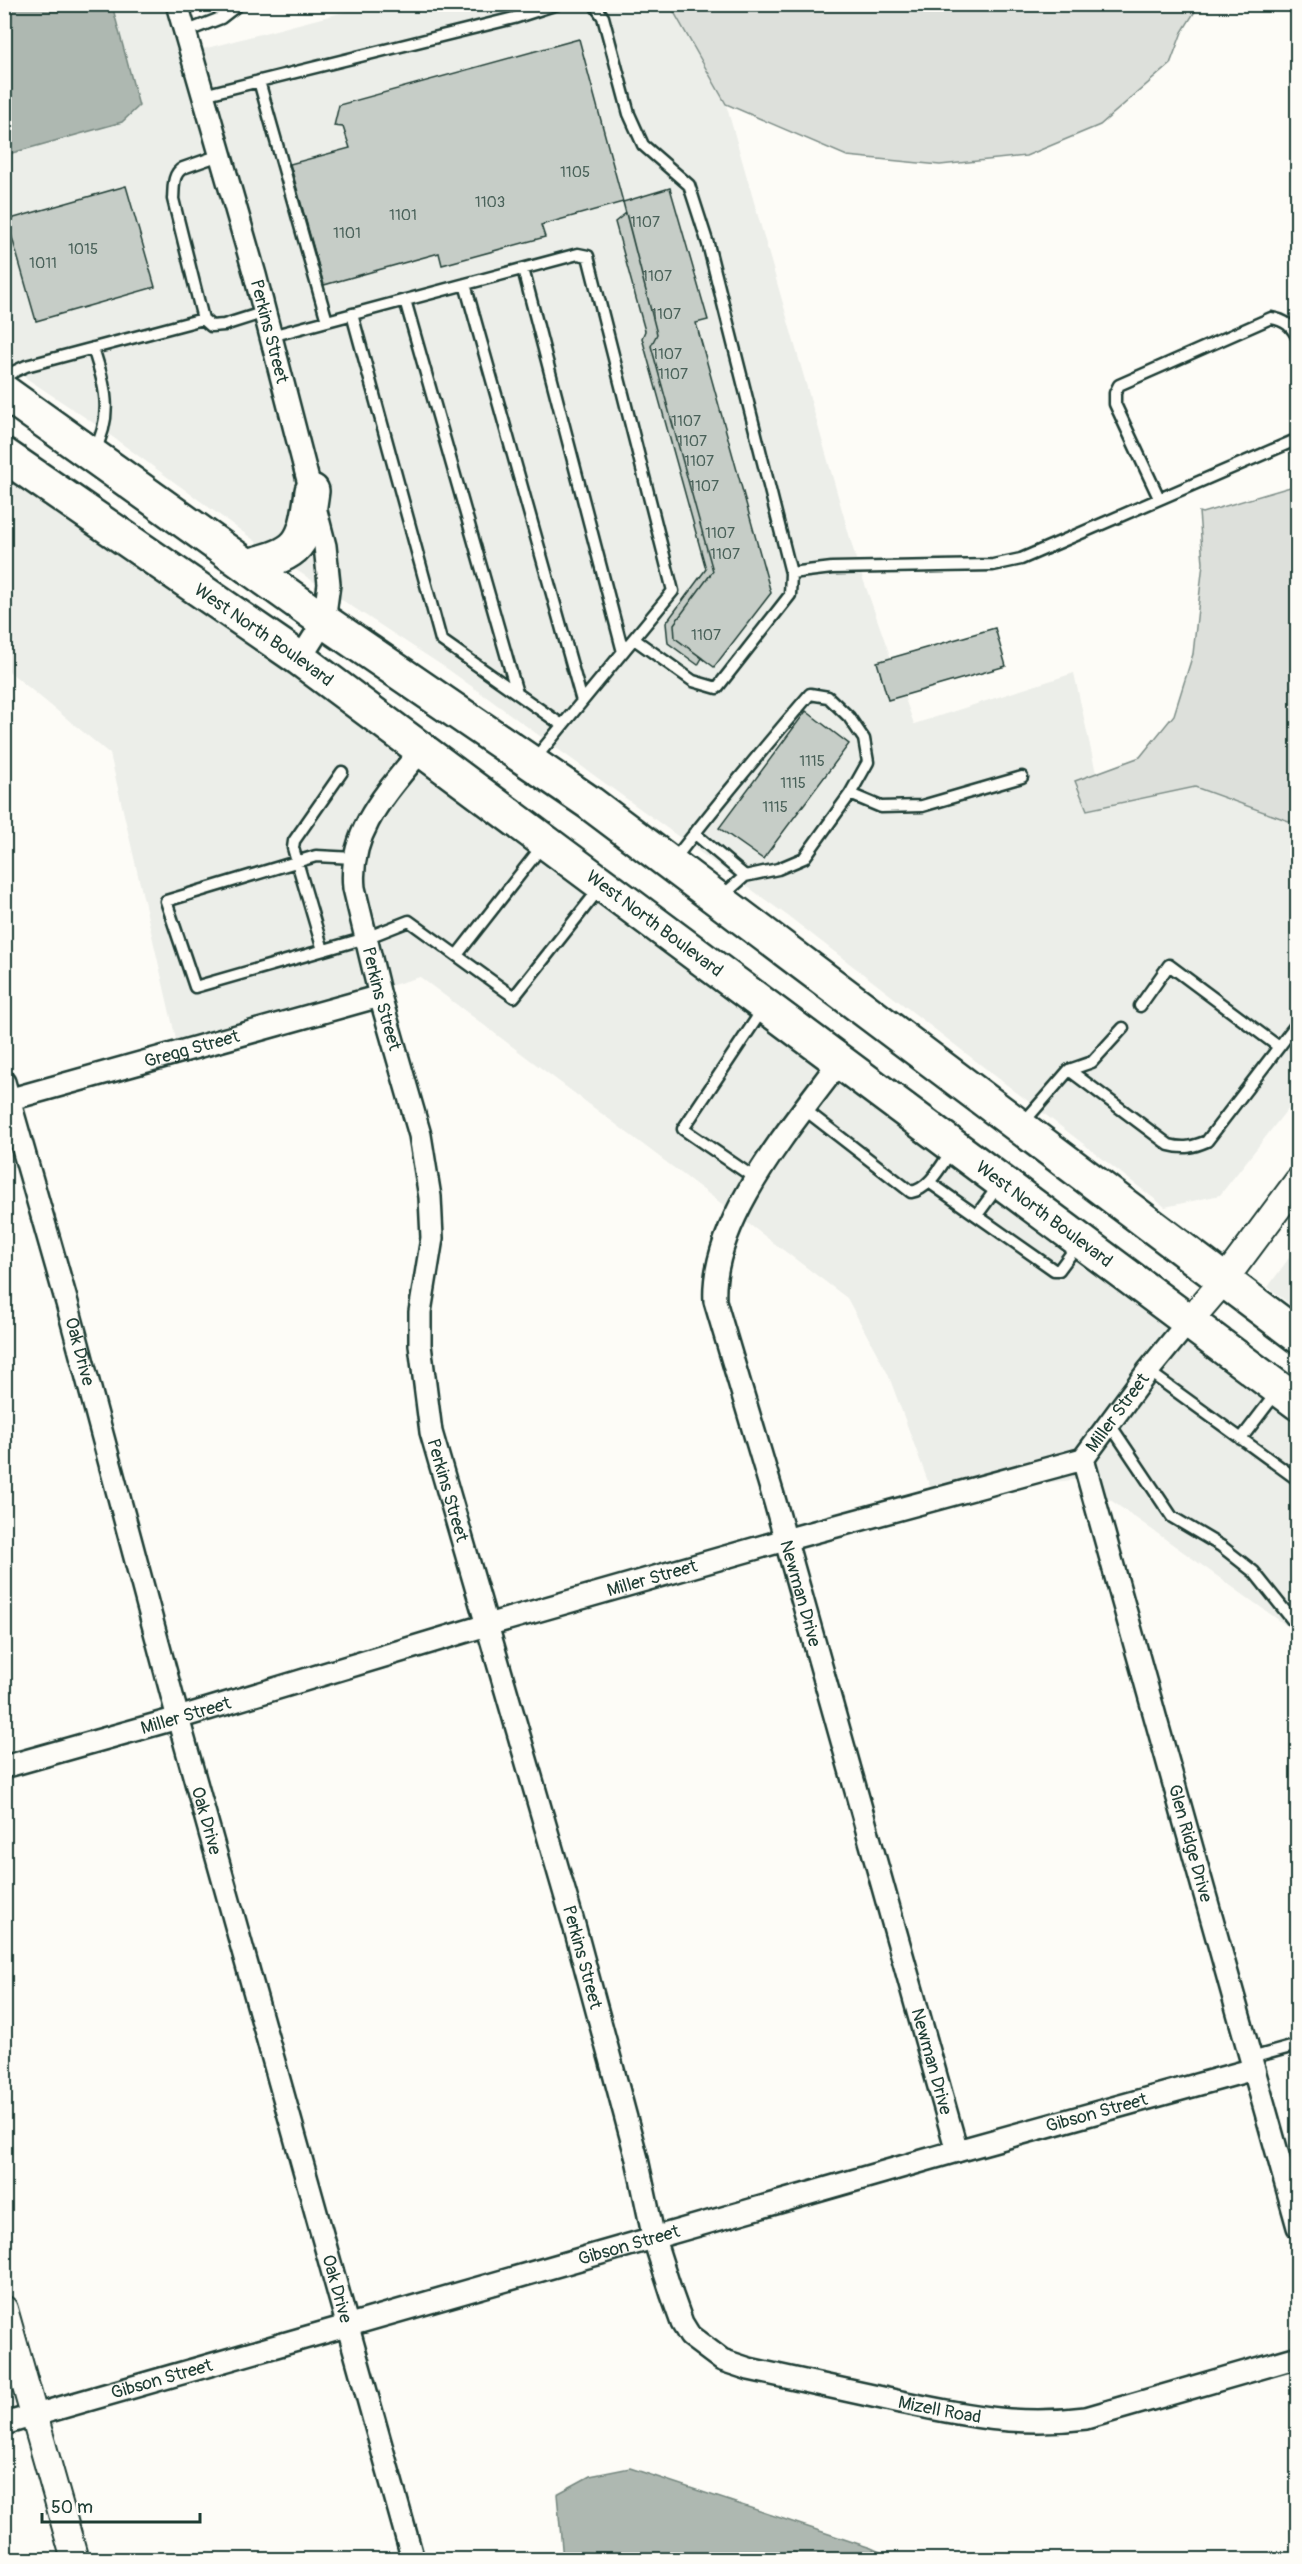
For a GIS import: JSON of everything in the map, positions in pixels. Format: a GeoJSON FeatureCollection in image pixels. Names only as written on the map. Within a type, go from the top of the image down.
{"type":"FeatureCollection","features":[{"type":"Feature","properties":{"kind":"main road"},"geometry":{"type":"LineString","coordinates":[[4,392],[324,621],[531,763],[671,864],[1298,1336]]}},
{"type":"Feature","properties":{"kind":"main road","name":"West North Boulevard"},"geometry":{"type":"LineString","coordinates":[[4,455],[300,659],[1288,1396]]}},
{"type":"Feature","properties":{"kind":"main road"},"geometry":{"type":"LineString","coordinates":[[247,566],[280,558],[291,551],[304,533],[312,491]]}},
{"type":"Feature","properties":{"kind":"street","name":"Perkins Street"},"geometry":{"type":"LineString","coordinates":[[177,4],[265,312],[325,546],[329,584],[324,621],[300,659]]}},
{"type":"Feature","properties":{"kind":"street","name":"Perkins Street"},"geometry":{"type":"LineString","coordinates":[[421,750],[378,803],[362,831],[354,858],[354,888],[380,996],[420,1135],[430,1197],[432,1238],[420,1312],[424,1392],[431,1432],[574,1925],[637,2159],[654,2239]]}},
{"type":"Feature","properties":{"kind":"street","name":"Gregg Street"},"geometry":{"type":"LineString","coordinates":[[6,1094],[380,996]]}},
{"type":"Feature","properties":{"kind":"street","name":"Newman Drive"},"geometry":{"type":"LineString","coordinates":[[839,1062],[756,1179],[733,1221],[718,1261],[714,1280],[716,1301],[957,2151]]}},
{"type":"Feature","properties":{"kind":"street","name":"Oak Drive"},"geometry":{"type":"LineString","coordinates":[[6,1094],[413,2559]]}},
{"type":"Feature","properties":{"kind":"street","name":"Miller Street"},"geometry":{"type":"LineString","coordinates":[[4,1767],[178,1718],[487,1625],[785,1540],[1083,1459],[1148,1371],[1225,1280],[1298,1181]]}},
{"type":"Feature","properties":{"kind":"street","name":"Glen Ridge Drive"},"geometry":{"type":"LineString","coordinates":[[1083,1459],[1298,2227]]}},
{"type":"Feature","properties":{"kind":"street","name":"Gibson Street"},"geometry":{"type":"LineString","coordinates":[[4,2424],[654,2239],[1253,2064]]}},
{"type":"Feature","properties":{"kind":"street","name":"Mizell Road"},"geometry":{"type":"LineString","coordinates":[[654,2239],[682,2324],[690,2336],[703,2348],[722,2360],[807,2382],[952,2414],[994,2420],[1053,2422],[1086,2418],[1298,2357]]}},
{"type":"Feature","properties":{"kind":"street"},"geometry":{"type":"LineString","coordinates":[[4,2309],[75,2559]]}},
{"type":"Feature","properties":{"kind":"lane"},"geometry":{"type":"LineString","coordinates":[[185,32],[221,18],[239,4]]}},
{"type":"Feature","properties":{"kind":"lane"},"geometry":{"type":"LineString","coordinates":[[203,95],[514,18],[557,4]]}},
{"type":"Feature","properties":{"kind":"lane"},"geometry":{"type":"LineString","coordinates":[[594,4],[603,17],[629,114],[643,145],[689,184],[711,255],[791,573],[790,595],[717,688],[693,681],[634,639]]}},
{"type":"Feature","properties":{"kind":"lane"},"geometry":{"type":"LineString","coordinates":[[259,81],[327,321]]}},
{"type":"Feature","properties":{"kind":"lane"},"geometry":{"type":"LineString","coordinates":[[220,155],[183,168],[178,171],[175,179],[173,199],[203,319],[212,326],[224,326],[265,312]]}},
{"type":"Feature","properties":{"kind":"lane"},"geometry":{"type":"LineString","coordinates":[[271,336],[578,254],[588,256],[673,591],[531,763]]}},
{"type":"Feature","properties":{"kind":"lane"},"geometry":{"type":"LineString","coordinates":[[523,269],[623,651]]}},
{"type":"Feature","properties":{"kind":"lane"},"geometry":{"type":"LineString","coordinates":[[465,284],[582,701]]}},
{"type":"Feature","properties":{"kind":"lane"},"geometry":{"type":"LineString","coordinates":[[405,300],[517,693]]}},
{"type":"Feature","properties":{"kind":"lane"},"geometry":{"type":"LineString","coordinates":[[352,314],[441,640],[562,725]]}},
{"type":"Feature","properties":{"kind":"lane"},"geometry":{"type":"LineString","coordinates":[[1159,498],[1115,404],[1115,393],[1119,385],[1271,318],[1283,320],[1293,329],[1298,339]]}},
{"type":"Feature","properties":{"kind":"lane"},"geometry":{"type":"LineString","coordinates":[[4,382],[11,374],[26,366],[203,319]]}},
{"type":"Feature","properties":{"kind":"lane"},"geometry":{"type":"LineString","coordinates":[[93,348],[105,385],[106,407],[103,435],[93,455]]}},
{"type":"Feature","properties":{"kind":"lane"},"geometry":{"type":"LineString","coordinates":[[791,573],[832,568],[993,565],[1021,559],[1298,439]]}},
{"type":"Feature","properties":{"kind":"lane"},"geometry":{"type":"LineString","coordinates":[[671,864],[810,693],[828,697],[849,717],[864,739],[868,762],[850,794],[804,858],[778,869],[745,876],[718,899]]}},
{"type":"Feature","properties":{"kind":"lane"},"geometry":{"type":"LineString","coordinates":[[323,950],[293,848],[294,841],[342,772]]}},
{"type":"Feature","properties":{"kind":"lane"},"geometry":{"type":"LineString","coordinates":[[850,794],[881,807],[922,806],[1022,777]]}},
{"type":"Feature","properties":{"kind":"lane"},"geometry":{"type":"LineString","coordinates":[[694,834],[745,876]]}},
{"type":"Feature","properties":{"kind":"lane"},"geometry":{"type":"LineString","coordinates":[[457,955],[545,842]]}},
{"type":"Feature","properties":{"kind":"lane"},"geometry":{"type":"LineString","coordinates":[[354,858],[316,856],[166,901],[195,987],[366,938],[409,921],[514,997],[602,885]]}},
{"type":"Feature","properties":{"kind":"lane"},"geometry":{"type":"LineString","coordinates":[[1140,1006],[1169,965],[1280,1047]]}},
{"type":"Feature","properties":{"kind":"lane"},"geometry":{"type":"LineString","coordinates":[[756,1179],[683,1129],[765,1006]]}},
{"type":"Feature","properties":{"kind":"lane"},"geometry":{"type":"LineString","coordinates":[[1069,1070],[1169,1145],[1181,1148],[1193,1147],[1207,1141],[1297,1026]]}},
{"type":"Feature","properties":{"kind":"lane"},"geometry":{"type":"LineString","coordinates":[[1020,1126],[1069,1070],[1092,1062],[1123,1028]]}},
{"type":"Feature","properties":{"kind":"lane"},"geometry":{"type":"LineString","coordinates":[[804,1109],[911,1192],[918,1191],[929,1182],[954,1147]]}},
{"type":"Feature","properties":{"kind":"lane"},"geometry":{"type":"LineString","coordinates":[[929,1182],[1054,1270],[1059,1270],[1081,1241]]}},
{"type":"Feature","properties":{"kind":"lane"},"geometry":{"type":"LineString","coordinates":[[977,1215],[1001,1182]]}},
{"type":"Feature","properties":{"kind":"lane"},"geometry":{"type":"LineString","coordinates":[[1148,1371],[1298,1480]]}},
{"type":"Feature","properties":{"kind":"lane"},"geometry":{"type":"LineString","coordinates":[[1241,1439],[1288,1396]]}},
{"type":"Feature","properties":{"kind":"lane"},"geometry":{"type":"LineString","coordinates":[[1108,1423],[1172,1517],[1221,1546],[1254,1572],[1298,1626]]}},
{"type":"Feature","properties":{"kind":"lane"},"geometry":{"type":"LineString","coordinates":[[1253,2064],[1298,2045]]}},
{"type":"Feature","properties":{"kind":"shaded area"},"geometry":{"type":"Polygon","coordinates":[[[5,4],[112,5],[139,106],[122,122],[5,155],[5,4]]]}},
{"type":"Feature","properties":{"kind":"shaded area"},"geometry":{"type":"Polygon","coordinates":[[[112,5],[178,5],[192,52],[371,5],[670,5],[726,104],[856,559],[914,724],[1074,673],[1096,773],[1075,781],[1087,810],[1195,787],[1297,824],[1297,1097],[1220,1195],[1165,1207],[792,919],[449,670],[290,566],[294,527],[266,549],[92,422],[5,364],[5,155],[122,122],[139,106],[112,5]]]}},
{"type":"Feature","properties":{"kind":"shaded area"},"geometry":{"type":"Polygon","coordinates":[[[670,5],[1199,5],[1182,32],[1170,64],[1100,125],[1026,156],[940,165],[847,156],[726,104],[670,5]]]}},
{"type":"Feature","properties":{"kind":"shaded area"},"geometry":{"type":"Polygon","coordinates":[[[4,469],[294,669],[1297,1417],[1297,1633],[1081,1479],[933,1495],[888,1374],[847,1298],[420,977],[178,1048],[110,754],[5,668],[4,469]]]}},
{"type":"Feature","properties":{"kind":"shaded area"},"geometry":{"type":"Polygon","coordinates":[[[1297,485],[1297,824],[1195,787],[1087,810],[1075,781],[1140,757],[1174,715],[1193,654],[1203,563],[1199,512],[1297,485]]]}},
{"type":"Feature","properties":{"kind":"shaded area"},"geometry":{"type":"Polygon","coordinates":[[[1297,1247],[1297,1310],[1268,1287],[1297,1247]]]}},
{"type":"Feature","properties":{"kind":"shaded area"},"geometry":{"type":"Polygon","coordinates":[[[630,2468],[871,2548],[895,2559],[563,2559],[557,2494],[590,2476],[630,2468]]]}},
{"type":"Feature","properties":{"kind":"building"},"geometry":{"type":"Polygon","coordinates":[[[579,39],[623,202],[541,225],[545,237],[442,265],[439,253],[324,285],[290,164],[350,148],[343,127],[334,126],[339,105],[579,39]]]}},
{"type":"Feature","properties":{"kind":"building"},"geometry":{"type":"Polygon","coordinates":[[[126,186],[155,287],[36,321],[7,220],[126,186]]]}},
{"type":"Feature","properties":{"kind":"building"},"geometry":{"type":"Polygon","coordinates":[[[670,188],[708,320],[696,323],[771,593],[714,667],[675,638],[674,624],[713,571],[651,346],[657,334],[623,202],[670,188]]]}},
{"type":"Feature","properties":{"kind":"building"},"geometry":{"type":"Polygon","coordinates":[[[626,213],[657,334],[651,346],[713,571],[674,624],[675,638],[702,658],[698,665],[668,643],[666,623],[706,569],[642,338],[645,331],[615,222],[626,213]]]}},
{"type":"Feature","properties":{"kind":"building"},"geometry":{"type":"Polygon","coordinates":[[[995,628],[1006,666],[888,700],[877,662],[995,628]]]}},
{"type":"Feature","properties":{"kind":"building"},"geometry":{"type":"Polygon","coordinates":[[[806,711],[849,744],[763,859],[719,828],[806,711]]]}}]}
